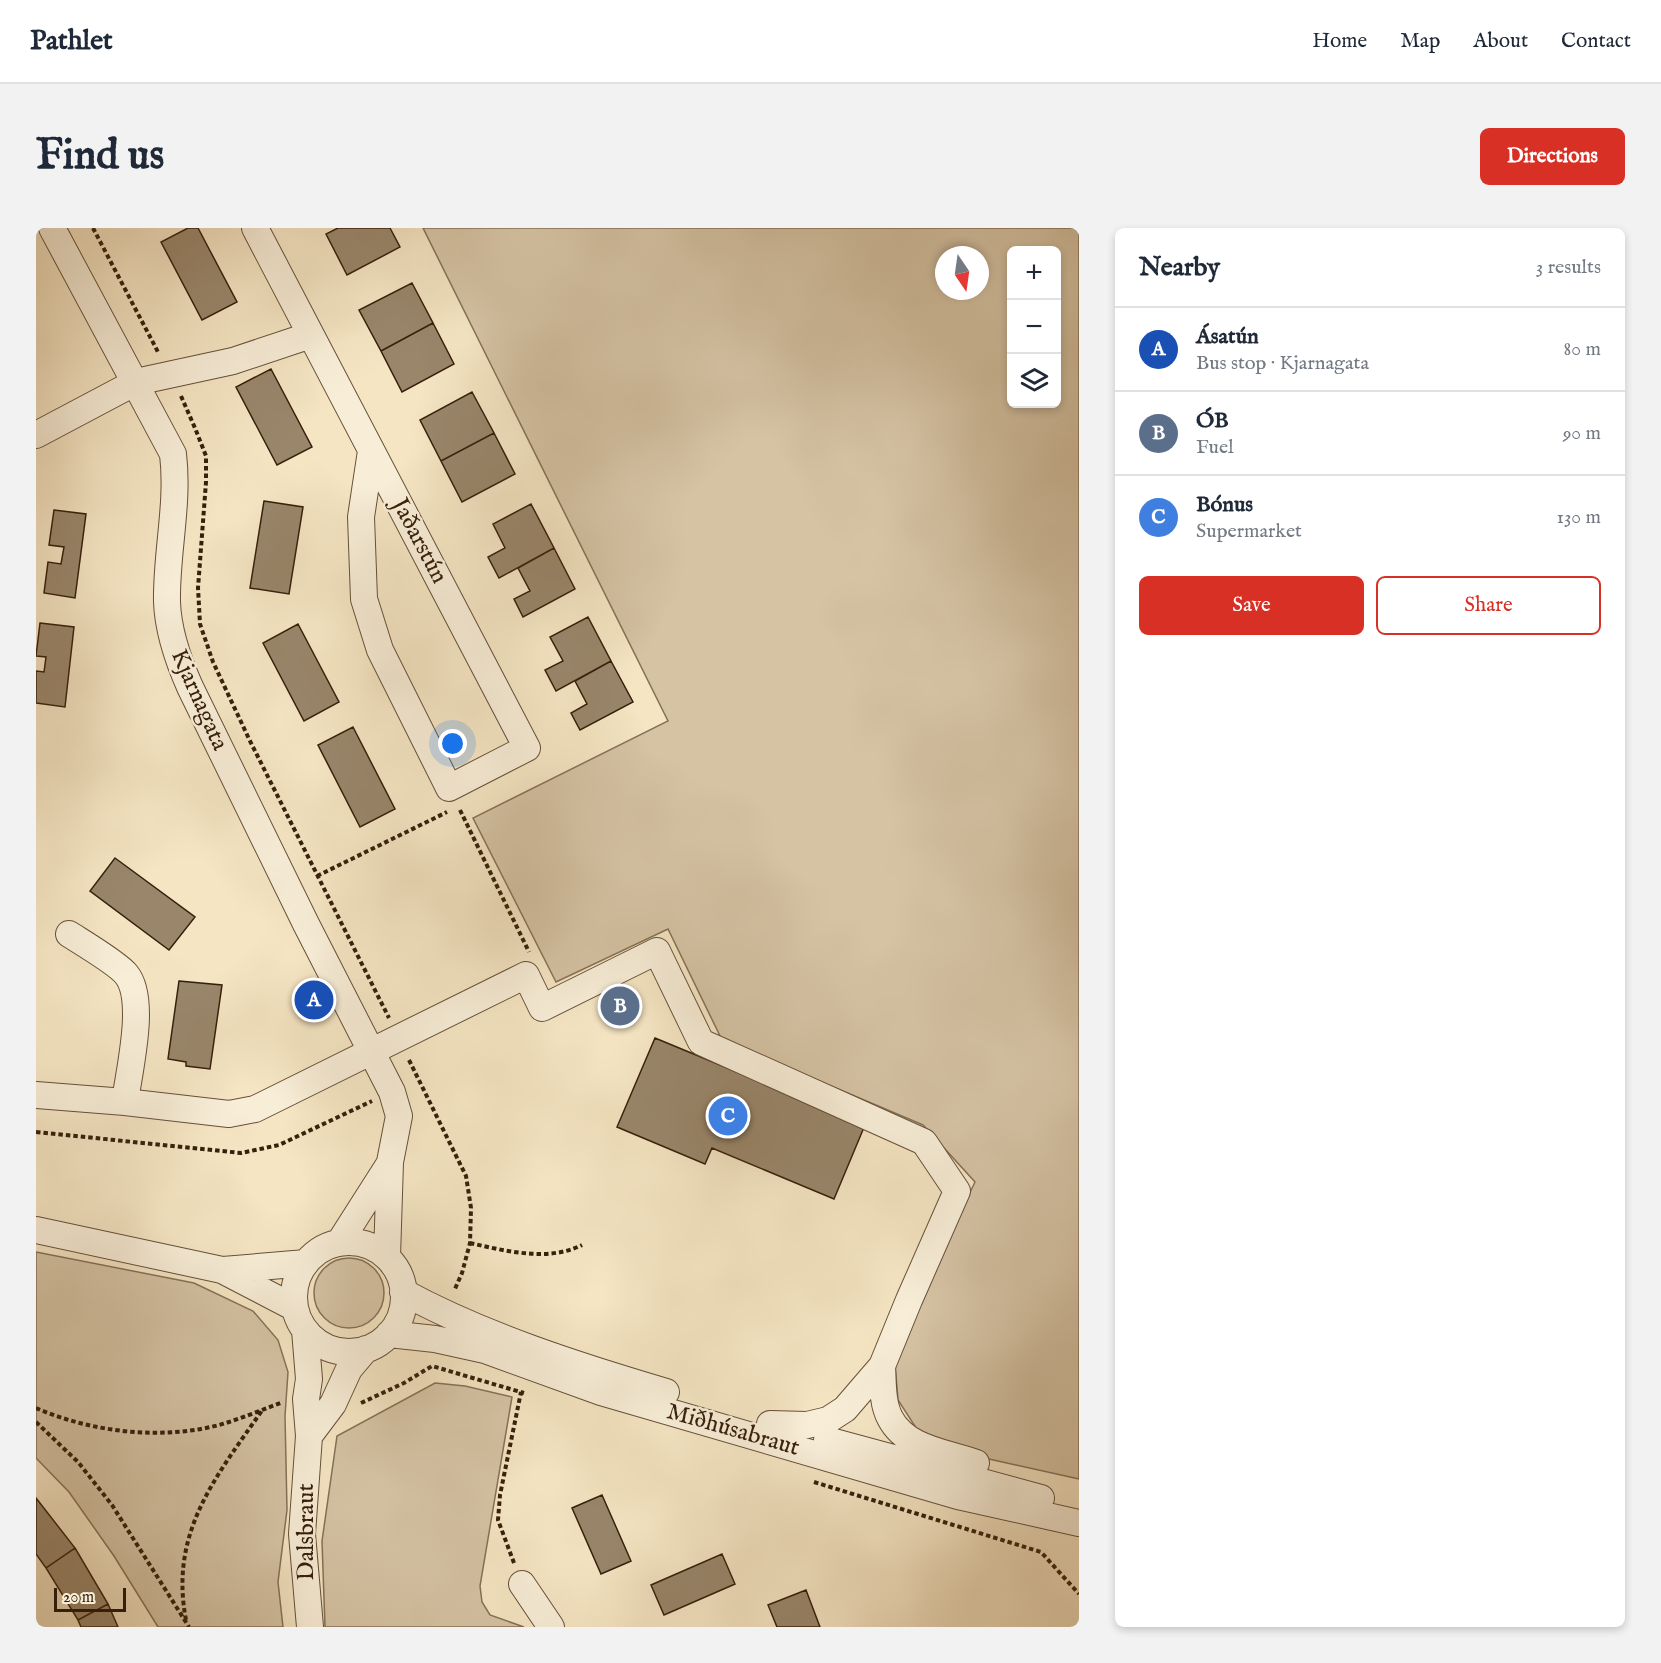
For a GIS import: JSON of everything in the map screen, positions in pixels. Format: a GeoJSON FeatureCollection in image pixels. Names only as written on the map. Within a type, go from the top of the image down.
{"type":"FeatureCollection","features":[{"type":"Feature","properties":{"kind":"street","name":"Kjarnagata"},"geometry":{"type":"LineString","coordinates":[[52,228],[173,454],[176,478],[167,603],[175,651],[190,687],[306,924],[392,1092],[399,1116],[390,1162],[387,1257]]}},
{"type":"Feature","properties":{"kind":"street","name":"Jaðarstún"},"geometry":{"type":"LineString","coordinates":[[255,228],[527,748],[454,797]]}},
{"type":"Feature","properties":{"kind":"street"},"geometry":{"type":"LineString","coordinates":[[36,435],[136,382],[233,361],[311,335]]}},
{"type":"Feature","properties":{"kind":"street"},"geometry":{"type":"LineString","coordinates":[[371,451],[361,517],[364,599],[380,650],[454,797]]}},
{"type":"Feature","properties":{"kind":"street"},"geometry":{"type":"LineString","coordinates":[[69,934],[126,973],[136,996],[137,1015],[125,1102]]}},
{"type":"Feature","properties":{"kind":"street"},"geometry":{"type":"LineString","coordinates":[[36,1095],[229,1114],[255,1109],[526,975],[542,1008],[657,951],[702,1042],[924,1142],[957,1191],[882,1366],[845,1409],[828,1420],[807,1425],[770,1424]]}},
{"type":"Feature","properties":{"kind":"street","name":"Kjarnagata"},"geometry":{"type":"LineString","coordinates":[[339,1243],[390,1162]]}},
{"type":"Feature","properties":{"kind":"street"},"geometry":{"type":"LineString","coordinates":[[36,1230],[222,1270],[306,1263]]}},
{"type":"Feature","properties":{"kind":"street"},"geometry":{"type":"LineString","coordinates":[[222,1270],[300,1319],[318,1342],[333,1350],[350,1352],[366,1349],[379,1343],[389,1334],[400,1315],[404,1292],[397,1271],[387,1257],[364,1244],[339,1243],[320,1250],[306,1263],[295,1286],[300,1319]]}},
{"type":"Feature","properties":{"kind":"street","name":"Miðhúsabraut"},"geometry":{"type":"LineString","coordinates":[[404,1292],[454,1318],[613,1376],[770,1424],[1067,1505]]}},
{"type":"Feature","properties":{"kind":"street","name":"Dalsbraut"},"geometry":{"type":"LineString","coordinates":[[300,1319],[309,1379],[306,1399],[309,1436],[302,1534],[310,1627]]}},
{"type":"Feature","properties":{"kind":"street","name":"Miðhúsabraut"},"geometry":{"type":"LineString","coordinates":[[389,1334],[435,1339],[484,1350],[601,1392],[946,1492],[1079,1523]]}},
{"type":"Feature","properties":{"kind":"street"},"geometry":{"type":"LineString","coordinates":[[309,1436],[333,1404],[349,1369],[366,1349]]}},
{"type":"Feature","properties":{"kind":"street"},"geometry":{"type":"LineString","coordinates":[[882,1366],[884,1397],[889,1417],[902,1434],[921,1446],[974,1462],[1067,1505]]}},
{"type":"Feature","properties":{"kind":"street"},"geometry":{"type":"LineString","coordinates":[[522,1584],[551,1627]]}},
{"type":"Feature","properties":{"kind":"path"},"geometry":{"type":"LineString","coordinates":[[93,228],[170,375],[206,456],[198,588],[201,624],[213,662],[249,741],[466,1176],[471,1208],[470,1244],[462,1273],[452,1294]]}},
{"type":"Feature","properties":{"kind":"path"},"geometry":{"type":"LineString","coordinates":[[317,876],[454,797],[537,969],[526,975]]}},
{"type":"Feature","properties":{"kind":"path"},"geometry":{"type":"LineString","coordinates":[[470,1244],[513,1253],[547,1254],[571,1250],[582,1245]]}},
{"type":"Feature","properties":{"kind":"path"},"geometry":{"type":"LineString","coordinates":[[333,1404],[354,1406],[404,1383],[432,1366],[532,1395]]}},
{"type":"Feature","properties":{"kind":"path"},"geometry":{"type":"LineString","coordinates":[[521,1392],[500,1495],[498,1520],[522,1584]]}},
{"type":"Feature","properties":{"kind":"path"},"geometry":{"type":"LineString","coordinates":[[36,1408],[97,1427],[140,1432],[185,1431],[225,1423],[294,1399],[306,1399]]}},
{"type":"Feature","properties":{"kind":"path"},"geometry":{"type":"LineString","coordinates":[[188,1625],[182,1595],[189,1534],[202,1500],[263,1409]]}},
{"type":"Feature","properties":{"kind":"path"},"geometry":{"type":"LineString","coordinates":[[36,1422],[78,1462],[112,1505],[188,1625]]}},
{"type":"Feature","properties":{"kind":"path"},"geometry":{"type":"LineString","coordinates":[[803,1479],[1041,1552],[1079,1594]]}},
{"type":"Feature","properties":{"kind":"shaded area"},"geometry":{"type":"Polygon","coordinates":[[[423,228],[1079,228],[1079,1479],[980,1457],[918,1431],[898,1400],[894,1352],[975,1182],[923,1125],[722,1040],[668,929],[556,982],[473,818],[668,721],[423,228]]]}},
{"type":"Feature","properties":{"kind":"shaded area"},"geometry":{"type":"Polygon","coordinates":[[[36,1252],[194,1283],[253,1311],[278,1340],[288,1372],[285,1416],[287,1510],[278,1582],[283,1627],[158,1627],[114,1556],[69,1492],[36,1458],[36,1252]]]}},
{"type":"Feature","properties":{"kind":"shaded area"},"geometry":{"type":"Polygon","coordinates":[[[349,1258],[362,1261],[374,1268],[381,1280],[384,1293],[381,1306],[374,1318],[362,1325],[349,1328],[336,1325],[324,1318],[317,1306],[314,1293],[317,1280],[324,1268],[336,1261],[349,1258]]]}},
{"type":"Feature","properties":{"kind":"shaded area"},"geometry":{"type":"Polygon","coordinates":[[[435,1383],[465,1386],[512,1397],[480,1586],[482,1602],[490,1615],[524,1627],[325,1627],[322,1541],[337,1436],[435,1383]]]}},
{"type":"Feature","properties":{"kind":"building"},"geometry":{"type":"Polygon","coordinates":[[[188,228],[198,228],[237,302],[202,320],[161,242],[188,228]]]}},
{"type":"Feature","properties":{"kind":"building"},"geometry":{"type":"Polygon","coordinates":[[[338,228],[390,228],[400,247],[347,275],[326,234],[338,228]]]}},
{"type":"Feature","properties":{"kind":"building"},"geometry":{"type":"Polygon","coordinates":[[[412,283],[433,323],[381,351],[359,310],[412,283]]]}},
{"type":"Feature","properties":{"kind":"building"},"geometry":{"type":"Polygon","coordinates":[[[433,323],[454,364],[402,392],[381,351],[433,323]]]}},
{"type":"Feature","properties":{"kind":"building"},"geometry":{"type":"Polygon","coordinates":[[[271,369],[312,447],[277,465],[236,387],[271,369]]]}},
{"type":"Feature","properties":{"kind":"building"},"geometry":{"type":"Polygon","coordinates":[[[472,392],[494,433],[441,461],[420,420],[472,392]]]}},
{"type":"Feature","properties":{"kind":"building"},"geometry":{"type":"Polygon","coordinates":[[[494,433],[515,474],[462,502],[441,461],[494,433]]]}},
{"type":"Feature","properties":{"kind":"building"},"geometry":{"type":"Polygon","coordinates":[[[264,501],[303,507],[289,594],[250,588],[264,501]]]}},
{"type":"Feature","properties":{"kind":"building"},"geometry":{"type":"Polygon","coordinates":[[[531,504],[554,548],[499,578],[488,557],[505,548],[493,524],[531,504]]]}},
{"type":"Feature","properties":{"kind":"building"},"geometry":{"type":"Polygon","coordinates":[[[54,510],[86,514],[75,598],[44,593],[48,562],[61,564],[64,547],[49,545],[54,510]]]}},
{"type":"Feature","properties":{"kind":"building"},"geometry":{"type":"Polygon","coordinates":[[[554,548],[575,589],[523,617],[514,599],[530,591],[518,568],[554,548]]]}},
{"type":"Feature","properties":{"kind":"building"},"geometry":{"type":"Polygon","coordinates":[[[588,617],[611,661],[556,691],[545,670],[563,661],[550,637],[588,617]]]}},
{"type":"Feature","properties":{"kind":"building"},"geometry":{"type":"Polygon","coordinates":[[[40,623],[74,627],[65,707],[36,703],[36,671],[44,672],[46,657],[36,656],[40,623]]]}},
{"type":"Feature","properties":{"kind":"building"},"geometry":{"type":"Polygon","coordinates":[[[298,624],[339,702],[304,721],[263,643],[298,624]]]}},
{"type":"Feature","properties":{"kind":"building"},"geometry":{"type":"Polygon","coordinates":[[[611,661],[633,702],[580,730],[571,713],[587,704],[575,681],[611,661]]]}},
{"type":"Feature","properties":{"kind":"building"},"geometry":{"type":"Polygon","coordinates":[[[353,727],[395,809],[360,827],[318,745],[353,727]]]}},
{"type":"Feature","properties":{"kind":"building"},"geometry":{"type":"Polygon","coordinates":[[[115,858],[195,917],[169,950],[90,891],[115,858]]]}},
{"type":"Feature","properties":{"kind":"building"},"geometry":{"type":"Polygon","coordinates":[[[179,981],[222,985],[210,1069],[186,1066],[186,1062],[168,1059],[179,981]]]}},
{"type":"Feature","properties":{"kind":"building"},"geometry":{"type":"Polygon","coordinates":[[[655,1038],[865,1125],[834,1199],[712,1148],[705,1164],[617,1127],[655,1038]]]}},
{"type":"Feature","properties":{"kind":"building"},"geometry":{"type":"Polygon","coordinates":[[[602,1495],[631,1561],[601,1574],[572,1508],[602,1495]]]}},
{"type":"Feature","properties":{"kind":"building"},"geometry":{"type":"Polygon","coordinates":[[[36,1498],[75,1548],[46,1568],[36,1554],[36,1498]]]}},
{"type":"Feature","properties":{"kind":"building"},"geometry":{"type":"Polygon","coordinates":[[[75,1548],[108,1604],[78,1620],[46,1568],[75,1548]]]}},
{"type":"Feature","properties":{"kind":"building"},"geometry":{"type":"Polygon","coordinates":[[[722,1554],[735,1584],[664,1615],[651,1585],[722,1554]]]}},
{"type":"Feature","properties":{"kind":"building"},"geometry":{"type":"Polygon","coordinates":[[[806,1590],[820,1627],[777,1627],[768,1605],[806,1590]]]}},
{"type":"Feature","properties":{"kind":"building"},"geometry":{"type":"Polygon","coordinates":[[[108,1604],[118,1627],[81,1627],[78,1620],[108,1604]]]}},
{"type":"Feature","properties":{"kind":"place","name":"Ásatún"},"geometry":{"type":"Point","coordinates":[314,1000]}},
{"type":"Feature","properties":{"kind":"place","name":"ÓB"},"geometry":{"type":"Point","coordinates":[620,1006]}},
{"type":"Feature","properties":{"kind":"place","name":"Bónus"},"geometry":{"type":"Point","coordinates":[728,1116]}}]}
